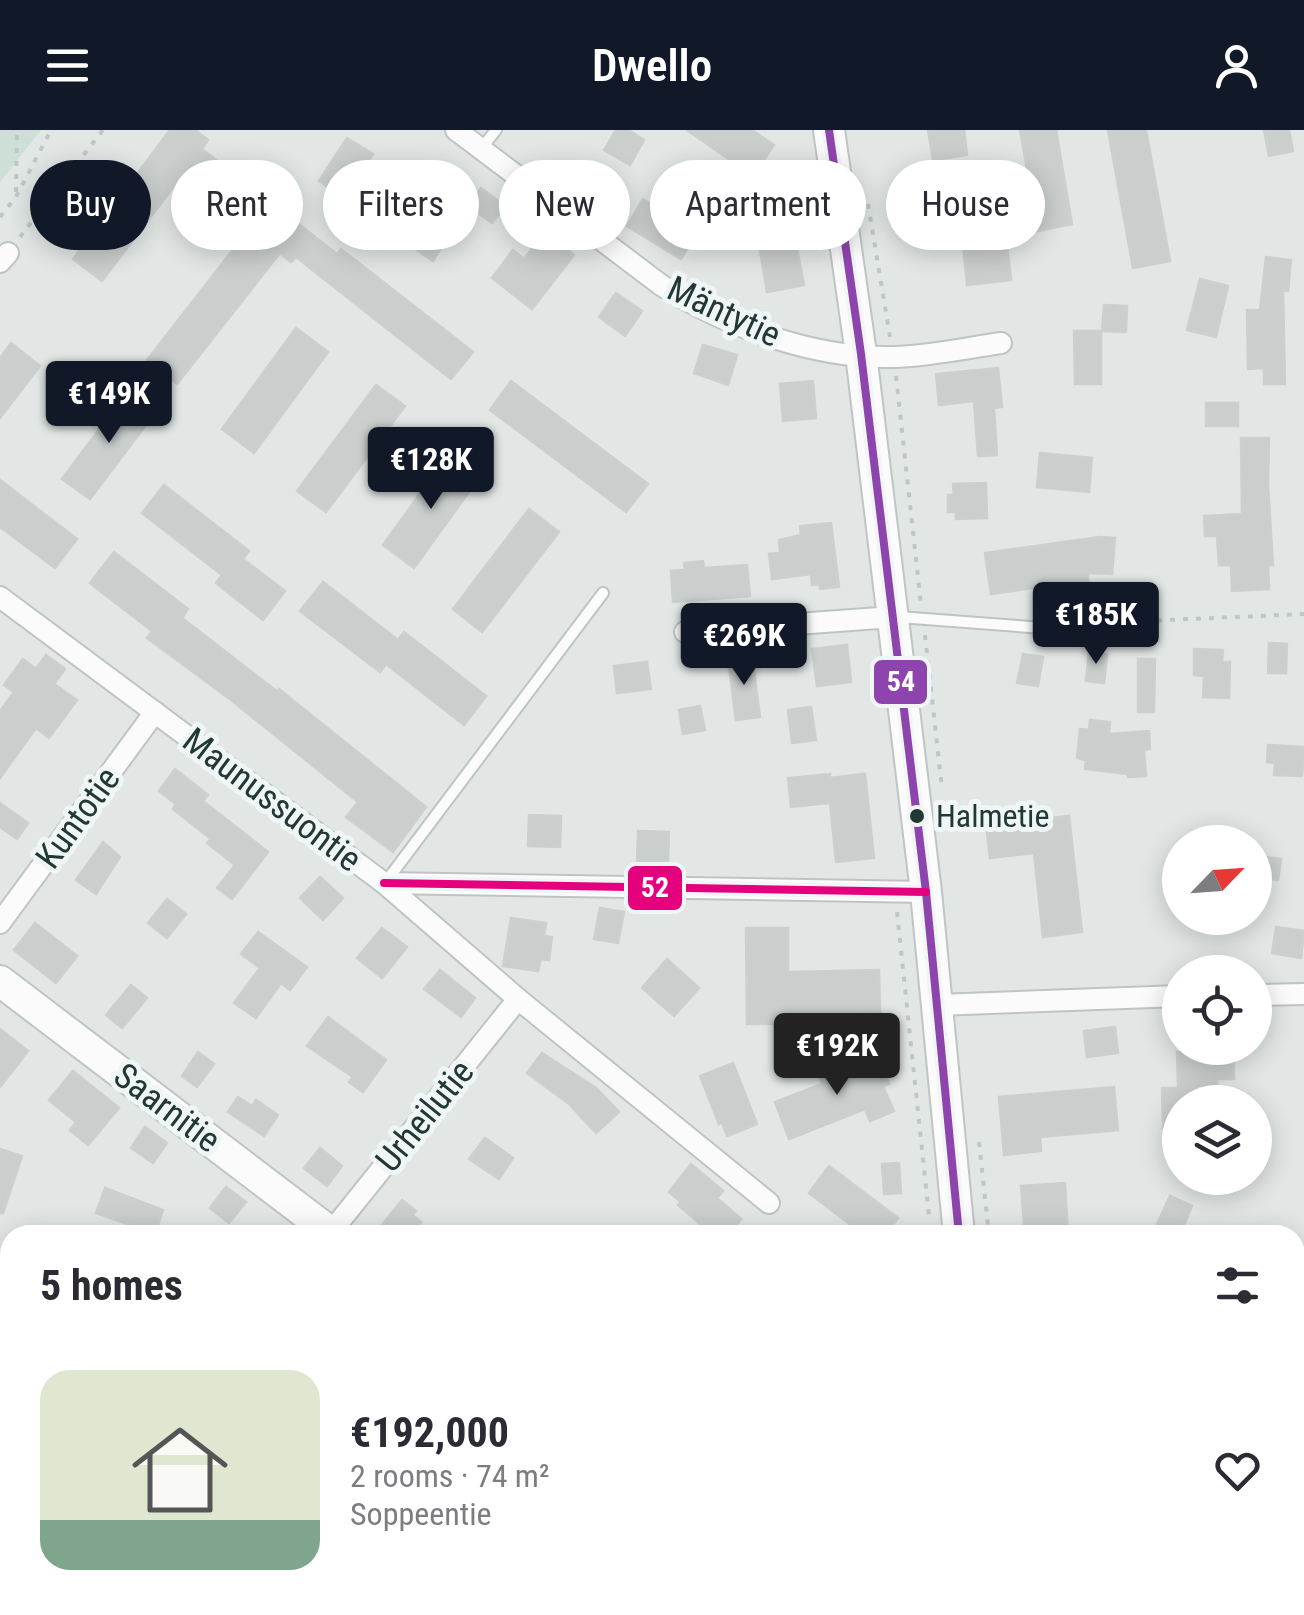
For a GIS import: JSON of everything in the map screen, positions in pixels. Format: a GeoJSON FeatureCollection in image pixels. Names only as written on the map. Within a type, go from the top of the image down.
{"type":"FeatureCollection","features":[{"type":"Feature","properties":{"kind":"main road"},"geometry":{"type":"LineString","coordinates":[[829,130],[861,354],[926,892],[958,1225]]}},
{"type":"Feature","properties":{"kind":"main road","name":"Saarnitie"},"geometry":{"type":"LineString","coordinates":[[0,981],[321,1225]]}},
{"type":"Feature","properties":{"kind":"street","name":"Mäntytie"},"geometry":{"type":"LineString","coordinates":[[456,130],[692,305],[794,344],[861,354],[894,357],[1001,343]]}},
{"type":"Feature","properties":{"kind":"street","name":"Maunussuontie"},"geometry":{"type":"LineString","coordinates":[[0,596],[384,883],[518,999],[769,1203]]}},
{"type":"Feature","properties":{"kind":"street"},"geometry":{"type":"LineString","coordinates":[[685,632],[893,617]]}},
{"type":"Feature","properties":{"kind":"street","name":"Kuntotie"},"geometry":{"type":"LineString","coordinates":[[0,922],[155,712]]}},
{"type":"Feature","properties":{"kind":"street"},"geometry":{"type":"LineString","coordinates":[[384,883],[926,892]]}},
{"type":"Feature","properties":{"kind":"street"},"geometry":{"type":"LineString","coordinates":[[1272,995],[1304,994]]}},
{"type":"Feature","properties":{"kind":"street"},"geometry":{"type":"LineString","coordinates":[[936,1005],[1162,997]]}},
{"type":"Feature","properties":{"kind":"street","name":"Urheilutie"},"geometry":{"type":"LineString","coordinates":[[340,1225],[518,999]]}},
{"type":"Feature","properties":{"kind":"lane"},"geometry":{"type":"LineString","coordinates":[[481,149],[496,130]]}},
{"type":"Feature","properties":{"kind":"lane"},"geometry":{"type":"LineString","coordinates":[[384,883],[603,592]]}},
{"type":"Feature","properties":{"kind":"lane"},"geometry":{"type":"LineString","coordinates":[[893,617],[1070,630],[1129,622]]}},
{"type":"Feature","properties":{"kind":"path"},"geometry":{"type":"LineString","coordinates":[[16,130],[16,197]]}},
{"type":"Feature","properties":{"kind":"path"},"geometry":{"type":"LineString","coordinates":[[0,217],[16,197],[51,130]]}},
{"type":"Feature","properties":{"kind":"path"},"geometry":{"type":"LineString","coordinates":[[4,258],[103,130]]}},
{"type":"Feature","properties":{"kind":"path"},"geometry":{"type":"LineString","coordinates":[[1129,622],[1304,614]]}},
{"type":"Feature","properties":{"kind":"shaded area"},"geometry":{"type":"Polygon","coordinates":[[[0,130],[41,130],[0,182],[0,130]]]}},
{"type":"Feature","properties":{"kind":"building"},"geometry":{"type":"Polygon","coordinates":[[[170,130],[195,130],[208,140],[202,149],[216,160],[171,160],[171,190],[151,216],[151,160],[147,160],[170,130]]]}},
{"type":"Feature","properties":{"kind":"building"},"geometry":{"type":"Polygon","coordinates":[[[616,130],[628,130],[644,140],[630,165],[630,160],[621,160],[604,150],[616,130]]]}},
{"type":"Feature","properties":{"kind":"building"},"geometry":{"type":"Polygon","coordinates":[[[687,130],[752,130],[774,145],[764,160],[730,160],[687,130]]]}},
{"type":"Feature","properties":{"kind":"building"},"geometry":{"type":"Polygon","coordinates":[[[928,130],[964,130],[967,155],[933,160],[928,130]]]}},
{"type":"Feature","properties":{"kind":"building"},"geometry":{"type":"Polygon","coordinates":[[[1020,130],[1056,130],[1072,224],[1045,230],[1045,160],[1025,160],[1020,130]]]}},
{"type":"Feature","properties":{"kind":"building"},"geometry":{"type":"Polygon","coordinates":[[[1108,130],[1146,130],[1170,261],[1133,268],[1108,130]]]}},
{"type":"Feature","properties":{"kind":"building"},"geometry":{"type":"Polygon","coordinates":[[[1264,130],[1289,130],[1293,151],[1269,156],[1264,130]]]}},
{"type":"Feature","properties":{"kind":"building"},"geometry":{"type":"Polygon","coordinates":[[[347,138],[373,154],[369,160],[333,160],[347,138]]]}},
{"type":"Feature","properties":{"kind":"building"},"geometry":{"type":"Polygon","coordinates":[[[481,188],[499,202],[499,214],[492,223],[479,214],[481,188]]]}},
{"type":"Feature","properties":{"kind":"building"},"geometry":{"type":"Polygon","coordinates":[[[643,199],[650,203],[650,240],[630,228],[643,199]]]}},
{"type":"Feature","properties":{"kind":"building"},"geometry":{"type":"Polygon","coordinates":[[[303,228],[323,243],[323,250],[337,254],[342,250],[473,352],[451,379],[296,257],[291,262],[280,253],[177,384],[147,360],[233,250],[303,250],[303,228]]]}},
{"type":"Feature","properties":{"kind":"building"},"geometry":{"type":"Polygon","coordinates":[[[80,250],[126,250],[102,281],[73,259],[80,250]]]}},
{"type":"Feature","properties":{"kind":"building"},"geometry":{"type":"Polygon","coordinates":[[[417,250],[440,250],[433,261],[417,250]]]}},
{"type":"Feature","properties":{"kind":"building"},"geometry":{"type":"Polygon","coordinates":[[[513,250],[524,259],[531,250],[568,250],[574,255],[532,309],[492,278],[513,250]]]}},
{"type":"Feature","properties":{"kind":"building"},"geometry":{"type":"Polygon","coordinates":[[[666,250],[686,250],[681,259],[666,250]]]}},
{"type":"Feature","properties":{"kind":"building"},"geometry":{"type":"Polygon","coordinates":[[[760,250],[797,250],[804,285],[767,292],[760,250]]]}},
{"type":"Feature","properties":{"kind":"building"},"geometry":{"type":"Polygon","coordinates":[[[964,250],[1007,250],[1011,280],[967,285],[964,250]]]}},
{"type":"Feature","properties":{"kind":"building"},"geometry":{"type":"Polygon","coordinates":[[[1266,257],[1291,260],[1288,291],[1283,290],[1285,384],[1264,384],[1264,368],[1248,369],[1247,310],[1260,310],[1266,257]]]}},
{"type":"Feature","properties":{"kind":"building"},"geometry":{"type":"Polygon","coordinates":[[[1200,279],[1228,286],[1216,337],[1187,330],[1200,279]]]}},
{"type":"Feature","properties":{"kind":"building"},"geometry":{"type":"Polygon","coordinates":[[[616,293],[642,311],[625,336],[599,317],[616,293]]]}},
{"type":"Feature","properties":{"kind":"building"},"geometry":{"type":"Polygon","coordinates":[[[1104,305],[1127,306],[1126,332],[1102,331],[1104,305]]]}},
{"type":"Feature","properties":{"kind":"building"},"geometry":{"type":"Polygon","coordinates":[[[296,328],[328,352],[254,453],[222,429],[296,328]]]}},
{"type":"Feature","properties":{"kind":"building"},"geometry":{"type":"Polygon","coordinates":[[[1074,331],[1101,331],[1101,384],[1075,384],[1074,331]]]}},
{"type":"Feature","properties":{"kind":"building"},"geometry":{"type":"Polygon","coordinates":[[[11,343],[40,366],[0,418],[0,358],[11,343]]]}},
{"type":"Feature","properties":{"kind":"building"},"geometry":{"type":"Polygon","coordinates":[[[703,345],[737,355],[728,385],[694,373],[703,345]]]}},
{"type":"Feature","properties":{"kind":"building"},"geometry":{"type":"Polygon","coordinates":[[[998,368],[1002,407],[994,408],[997,455],[978,456],[974,401],[939,405],[936,374],[998,368]]]}},
{"type":"Feature","properties":{"kind":"building"},"geometry":{"type":"Polygon","coordinates":[[[511,381],[648,484],[626,512],[490,410],[511,381]]]}},
{"type":"Feature","properties":{"kind":"building"},"geometry":{"type":"Polygon","coordinates":[[[813,381],[816,418],[783,421],[780,384],[813,381]]]}},
{"type":"Feature","properties":{"kind":"building"},"geometry":{"type":"Polygon","coordinates":[[[376,385],[405,406],[326,512],[297,491],[376,385]]]}},
{"type":"Feature","properties":{"kind":"building"},"geometry":{"type":"Polygon","coordinates":[[[127,392],[155,413],[90,499],[62,479],[127,392]]]}},
{"type":"Feature","properties":{"kind":"building"},"geometry":{"type":"Polygon","coordinates":[[[1206,403],[1238,403],[1238,426],[1206,426],[1206,403]]]}},
{"type":"Feature","properties":{"kind":"building"},"geometry":{"type":"Polygon","coordinates":[[[1241,438],[1269,438],[1273,565],[1268,565],[1269,589],[1232,591],[1231,565],[1219,565],[1217,536],[1205,536],[1204,516],[1242,514],[1241,438]]]}},
{"type":"Feature","properties":{"kind":"building"},"geometry":{"type":"Polygon","coordinates":[[[1040,453],[1092,458],[1089,492],[1037,487],[1040,453]]]}},
{"type":"Feature","properties":{"kind":"building"},"geometry":{"type":"Polygon","coordinates":[[[448,455],[479,478],[414,568],[383,545],[448,455]]]}},
{"type":"Feature","properties":{"kind":"building"},"geometry":{"type":"Polygon","coordinates":[[[0,480],[77,539],[55,568],[0,527],[0,480]]]}},
{"type":"Feature","properties":{"kind":"building"},"geometry":{"type":"Polygon","coordinates":[[[986,483],[987,518],[956,519],[956,512],[948,512],[953,484],[986,483]]]}},
{"type":"Feature","properties":{"kind":"building"},"geometry":{"type":"Polygon","coordinates":[[[164,485],[249,551],[243,559],[285,591],[263,620],[216,583],[222,575],[142,513],[164,485]]]}},
{"type":"Feature","properties":{"kind":"building"},"geometry":{"type":"Polygon","coordinates":[[[529,509],[559,532],[482,632],[453,609],[529,509]]]}},
{"type":"Feature","properties":{"kind":"building"},"geometry":{"type":"Polygon","coordinates":[[[831,523],[839,587],[820,589],[819,584],[812,585],[811,574],[772,579],[769,554],[780,553],[779,540],[801,535],[800,526],[831,523]]]}},
{"type":"Feature","properties":{"kind":"building"},"geometry":{"type":"Polygon","coordinates":[[[1115,538],[1112,574],[1088,573],[1088,619],[1061,619],[1061,584],[991,594],[985,553],[1115,538]]]}},
{"type":"Feature","properties":{"kind":"building"},"geometry":{"type":"Polygon","coordinates":[[[114,552],[188,609],[182,618],[278,692],[279,689],[426,807],[393,852],[346,817],[358,802],[147,638],[152,631],[90,583],[114,552]]]}},
{"type":"Feature","properties":{"kind":"building"},"geometry":{"type":"Polygon","coordinates":[[[703,561],[704,568],[747,565],[750,596],[673,602],[671,571],[685,570],[684,563],[703,561]]]}},
{"type":"Feature","properties":{"kind":"building"},"geometry":{"type":"Polygon","coordinates":[[[323,582],[398,640],[404,632],[486,696],[464,725],[386,664],[380,672],[300,611],[323,582]]]}},
{"type":"Feature","properties":{"kind":"building"},"geometry":{"type":"Polygon","coordinates":[[[1269,643],[1287,644],[1286,673],[1268,673],[1269,643]]]}},
{"type":"Feature","properties":{"kind":"building"},"geometry":{"type":"Polygon","coordinates":[[[847,645],[851,682],[817,686],[812,649],[847,645]]]}},
{"type":"Feature","properties":{"kind":"building"},"geometry":{"type":"Polygon","coordinates":[[[1194,649],[1223,650],[1222,662],[1230,662],[1229,698],[1203,697],[1204,676],[1194,675],[1194,649]]]}},
{"type":"Feature","properties":{"kind":"building"},"geometry":{"type":"Polygon","coordinates":[[[1089,652],[1107,654],[1104,683],[1086,681],[1089,652]]]}},
{"type":"Feature","properties":{"kind":"building"},"geometry":{"type":"Polygon","coordinates":[[[1023,654],[1043,657],[1038,686],[1017,683],[1023,654]]]}},
{"type":"Feature","properties":{"kind":"building"},"geometry":{"type":"Polygon","coordinates":[[[46,655],[65,669],[54,684],[77,700],[49,738],[36,728],[0,778],[0,711],[14,692],[4,685],[23,659],[36,669],[46,655]]]}},
{"type":"Feature","properties":{"kind":"building"},"geometry":{"type":"Polygon","coordinates":[[[752,656],[760,717],[736,720],[728,659],[752,656]]]}},
{"type":"Feature","properties":{"kind":"building"},"geometry":{"type":"Polygon","coordinates":[[[1138,659],[1155,659],[1154,712],[1138,712],[1138,659]]]}},
{"type":"Feature","properties":{"kind":"building"},"geometry":{"type":"Polygon","coordinates":[[[647,662],[651,689],[617,693],[614,666],[647,662]]]}},
{"type":"Feature","properties":{"kind":"building"},"geometry":{"type":"Polygon","coordinates":[[[700,706],[705,730],[683,734],[679,710],[700,706]]]}},
{"type":"Feature","properties":{"kind":"building"},"geometry":{"type":"Polygon","coordinates":[[[811,707],[816,740],[792,743],[788,710],[811,707]]]}},
{"type":"Feature","properties":{"kind":"building"},"geometry":{"type":"Polygon","coordinates":[[[1090,720],[1110,722],[1109,734],[1149,731],[1150,749],[1144,750],[1146,776],[1128,777],[1085,769],[1086,760],[1077,758],[1080,729],[1089,730],[1090,720]]]}},
{"type":"Feature","properties":{"kind":"building"},"geometry":{"type":"Polygon","coordinates":[[[1268,745],[1304,747],[1302,776],[1274,775],[1275,763],[1267,762],[1268,745]]]}},
{"type":"Feature","properties":{"kind":"building"},"geometry":{"type":"Polygon","coordinates":[[[175,769],[208,795],[203,801],[268,852],[232,899],[217,888],[235,865],[207,843],[211,839],[173,809],[176,804],[159,791],[175,769]]]}},
{"type":"Feature","properties":{"kind":"building"},"geometry":{"type":"Polygon","coordinates":[[[830,774],[830,778],[865,774],[874,858],[836,862],[830,803],[791,807],[788,778],[830,774]]]}},
{"type":"Feature","properties":{"kind":"building"},"geometry":{"type":"Polygon","coordinates":[[[0,803],[28,823],[17,839],[0,827],[0,803]]]}},
{"type":"Feature","properties":{"kind":"building"},"geometry":{"type":"Polygon","coordinates":[[[529,815],[561,816],[560,847],[528,846],[529,815]]]}},
{"type":"Feature","properties":{"kind":"building"},"geometry":{"type":"Polygon","coordinates":[[[1069,816],[1082,932],[1043,937],[1034,853],[990,858],[986,825],[1069,816]]]}},
{"type":"Feature","properties":{"kind":"building"},"geometry":{"type":"Polygon","coordinates":[[[638,831],[669,832],[668,863],[637,862],[638,831]]]}},
{"type":"Feature","properties":{"kind":"building"},"geometry":{"type":"Polygon","coordinates":[[[103,842],[120,857],[96,894],[76,880],[103,842]]]}},
{"type":"Feature","properties":{"kind":"building"},"geometry":{"type":"Polygon","coordinates":[[[1272,858],[1281,859],[1278,880],[1272,879],[1272,858]]]}},
{"type":"Feature","properties":{"kind":"building"},"geometry":{"type":"Polygon","coordinates":[[[320,877],[343,898],[323,920],[300,898],[320,877]]]}},
{"type":"Feature","properties":{"kind":"building"},"geometry":{"type":"Polygon","coordinates":[[[167,899],[186,914],[167,938],[148,923],[167,899]]]}},
{"type":"Feature","properties":{"kind":"building"},"geometry":{"type":"Polygon","coordinates":[[[600,908],[624,912],[618,943],[594,939],[600,908]]]}},
{"type":"Feature","properties":{"kind":"building"},"geometry":{"type":"Polygon","coordinates":[[[511,918],[546,923],[544,936],[552,937],[549,960],[541,959],[538,971],[503,966],[511,918]]]}},
{"type":"Feature","properties":{"kind":"building"},"geometry":{"type":"Polygon","coordinates":[[[35,923],[77,956],[56,983],[14,950],[35,923]]]}},
{"type":"Feature","properties":{"kind":"building"},"geometry":{"type":"Polygon","coordinates":[[[1276,927],[1304,931],[1301,958],[1272,953],[1276,927]]]}},
{"type":"Feature","properties":{"kind":"building"},"geometry":{"type":"Polygon","coordinates":[[[382,928],[407,947],[382,978],[357,958],[382,928]]]}},
{"type":"Feature","properties":{"kind":"building"},"geometry":{"type":"Polygon","coordinates":[[[746,928],[788,928],[788,972],[879,970],[880,1012],[789,1014],[789,1024],[747,1024],[746,928]]]}},
{"type":"Feature","properties":{"kind":"building"},"geometry":{"type":"Polygon","coordinates":[[[258,932],[307,967],[290,990],[281,983],[256,1018],[234,1003],[260,968],[241,954],[258,932]]]}},
{"type":"Feature","properties":{"kind":"building"},"geometry":{"type":"Polygon","coordinates":[[[667,959],[699,988],[674,1016],[642,988],[667,959]]]}},
{"type":"Feature","properties":{"kind":"building"},"geometry":{"type":"Polygon","coordinates":[[[440,970],[475,998],[461,1017],[424,989],[440,970]]]}},
{"type":"Feature","properties":{"kind":"building"},"geometry":{"type":"Polygon","coordinates":[[[131,985],[147,998],[122,1028],[106,1015],[131,985]]]}},
{"type":"Feature","properties":{"kind":"building"},"geometry":{"type":"Polygon","coordinates":[[[328,1017],[386,1060],[363,1092],[349,1082],[353,1077],[307,1046],[328,1017]]]}},
{"type":"Feature","properties":{"kind":"building"},"geometry":{"type":"Polygon","coordinates":[[[1115,1027],[1118,1053],[1087,1057],[1084,1031],[1115,1027]]]}},
{"type":"Feature","properties":{"kind":"building"},"geometry":{"type":"Polygon","coordinates":[[[0,1029],[28,1051],[0,1087],[0,1029]]]}},
{"type":"Feature","properties":{"kind":"building"},"geometry":{"type":"Polygon","coordinates":[[[198,1052],[214,1064],[197,1087],[182,1076],[198,1052]]]}},
{"type":"Feature","properties":{"kind":"building"},"geometry":{"type":"Polygon","coordinates":[[[866,1052],[873,1071],[883,1067],[889,1084],[883,1086],[894,1111],[870,1121],[865,1109],[789,1139],[775,1102],[822,1084],[819,1075],[866,1052]]]}},
{"type":"Feature","properties":{"kind":"building"},"geometry":{"type":"Polygon","coordinates":[[[542,1053],[596,1088],[619,1112],[596,1133],[569,1104],[527,1073],[542,1053]]]}},
{"type":"Feature","properties":{"kind":"building"},"geometry":{"type":"Polygon","coordinates":[[[733,1063],[757,1124],[727,1136],[700,1076],[733,1063]]]}},
{"type":"Feature","properties":{"kind":"building"},"geometry":{"type":"Polygon","coordinates":[[[1177,1065],[1234,1065],[1234,1079],[1217,1079],[1217,1085],[1178,1085],[1177,1065]]]}},
{"type":"Feature","properties":{"kind":"building"},"geometry":{"type":"Polygon","coordinates":[[[73,1071],[119,1108],[88,1145],[70,1130],[76,1122],[49,1100],[73,1071]]]}},
{"type":"Feature","properties":{"kind":"building"},"geometry":{"type":"Polygon","coordinates":[[[1114,1087],[1118,1130],[1040,1137],[1041,1151],[1004,1155],[999,1097],[1114,1087]]]}},
{"type":"Feature","properties":{"kind":"building"},"geometry":{"type":"Polygon","coordinates":[[[238,1097],[252,1106],[256,1100],[278,1115],[264,1136],[228,1112],[238,1097]]]}},
{"type":"Feature","properties":{"kind":"building"},"geometry":{"type":"Polygon","coordinates":[[[145,1127],[167,1143],[153,1163],[131,1148],[145,1127]]]}},
{"type":"Feature","properties":{"kind":"building"},"geometry":{"type":"Polygon","coordinates":[[[485,1138],[513,1158],[499,1179],[469,1159],[485,1138]]]}},
{"type":"Feature","properties":{"kind":"building"},"geometry":{"type":"Polygon","coordinates":[[[320,1148],[342,1166],[327,1186],[304,1168],[320,1148]]]}},
{"type":"Feature","properties":{"kind":"building"},"geometry":{"type":"Polygon","coordinates":[[[0,1149],[22,1156],[3,1213],[0,1213],[0,1149]]]}},
{"type":"Feature","properties":{"kind":"building"},"geometry":{"type":"Polygon","coordinates":[[[899,1163],[901,1193],[884,1194],[882,1164],[899,1163]]]}},
{"type":"Feature","properties":{"kind":"building"},"geometry":{"type":"Polygon","coordinates":[[[691,1164],[723,1191],[717,1198],[741,1219],[736,1225],[701,1225],[669,1192],[691,1164]]]}},
{"type":"Feature","properties":{"kind":"building"},"geometry":{"type":"Polygon","coordinates":[[[829,1166],[898,1218],[893,1225],[851,1225],[809,1193],[829,1166]]]}},
{"type":"Feature","properties":{"kind":"building"},"geometry":{"type":"Polygon","coordinates":[[[1065,1183],[1067,1225],[1024,1225],[1021,1186],[1065,1183]]]}},
{"type":"Feature","properties":{"kind":"building"},"geometry":{"type":"Polygon","coordinates":[[[226,1187],[246,1202],[229,1223],[210,1208],[226,1187]]]}},
{"type":"Feature","properties":{"kind":"building"},"geometry":{"type":"Polygon","coordinates":[[[105,1188],[163,1210],[158,1225],[130,1225],[96,1213],[105,1188]]]}},
{"type":"Feature","properties":{"kind":"building"},"geometry":{"type":"Polygon","coordinates":[[[1170,1196],[1192,1206],[1184,1225],[1157,1225],[1170,1196]]]}},
{"type":"Feature","properties":{"kind":"building"},"geometry":{"type":"Polygon","coordinates":[[[402,1200],[416,1211],[412,1215],[421,1222],[419,1225],[382,1225],[402,1200]]]}},
{"type":"Feature","properties":{"kind":"transit line","name":"54"},"geometry":{"type":"LineString","coordinates":[[829,130],[861,354],[926,892],[958,1225]]}},
{"type":"Feature","properties":{"kind":"transit line","name":"52"},"geometry":{"type":"LineString","coordinates":[[384,883],[926,892]]}},
{"type":"Feature","properties":{"kind":"place","name":"Halmetie"},"geometry":{"type":"Point","coordinates":[917,816]}}]}
